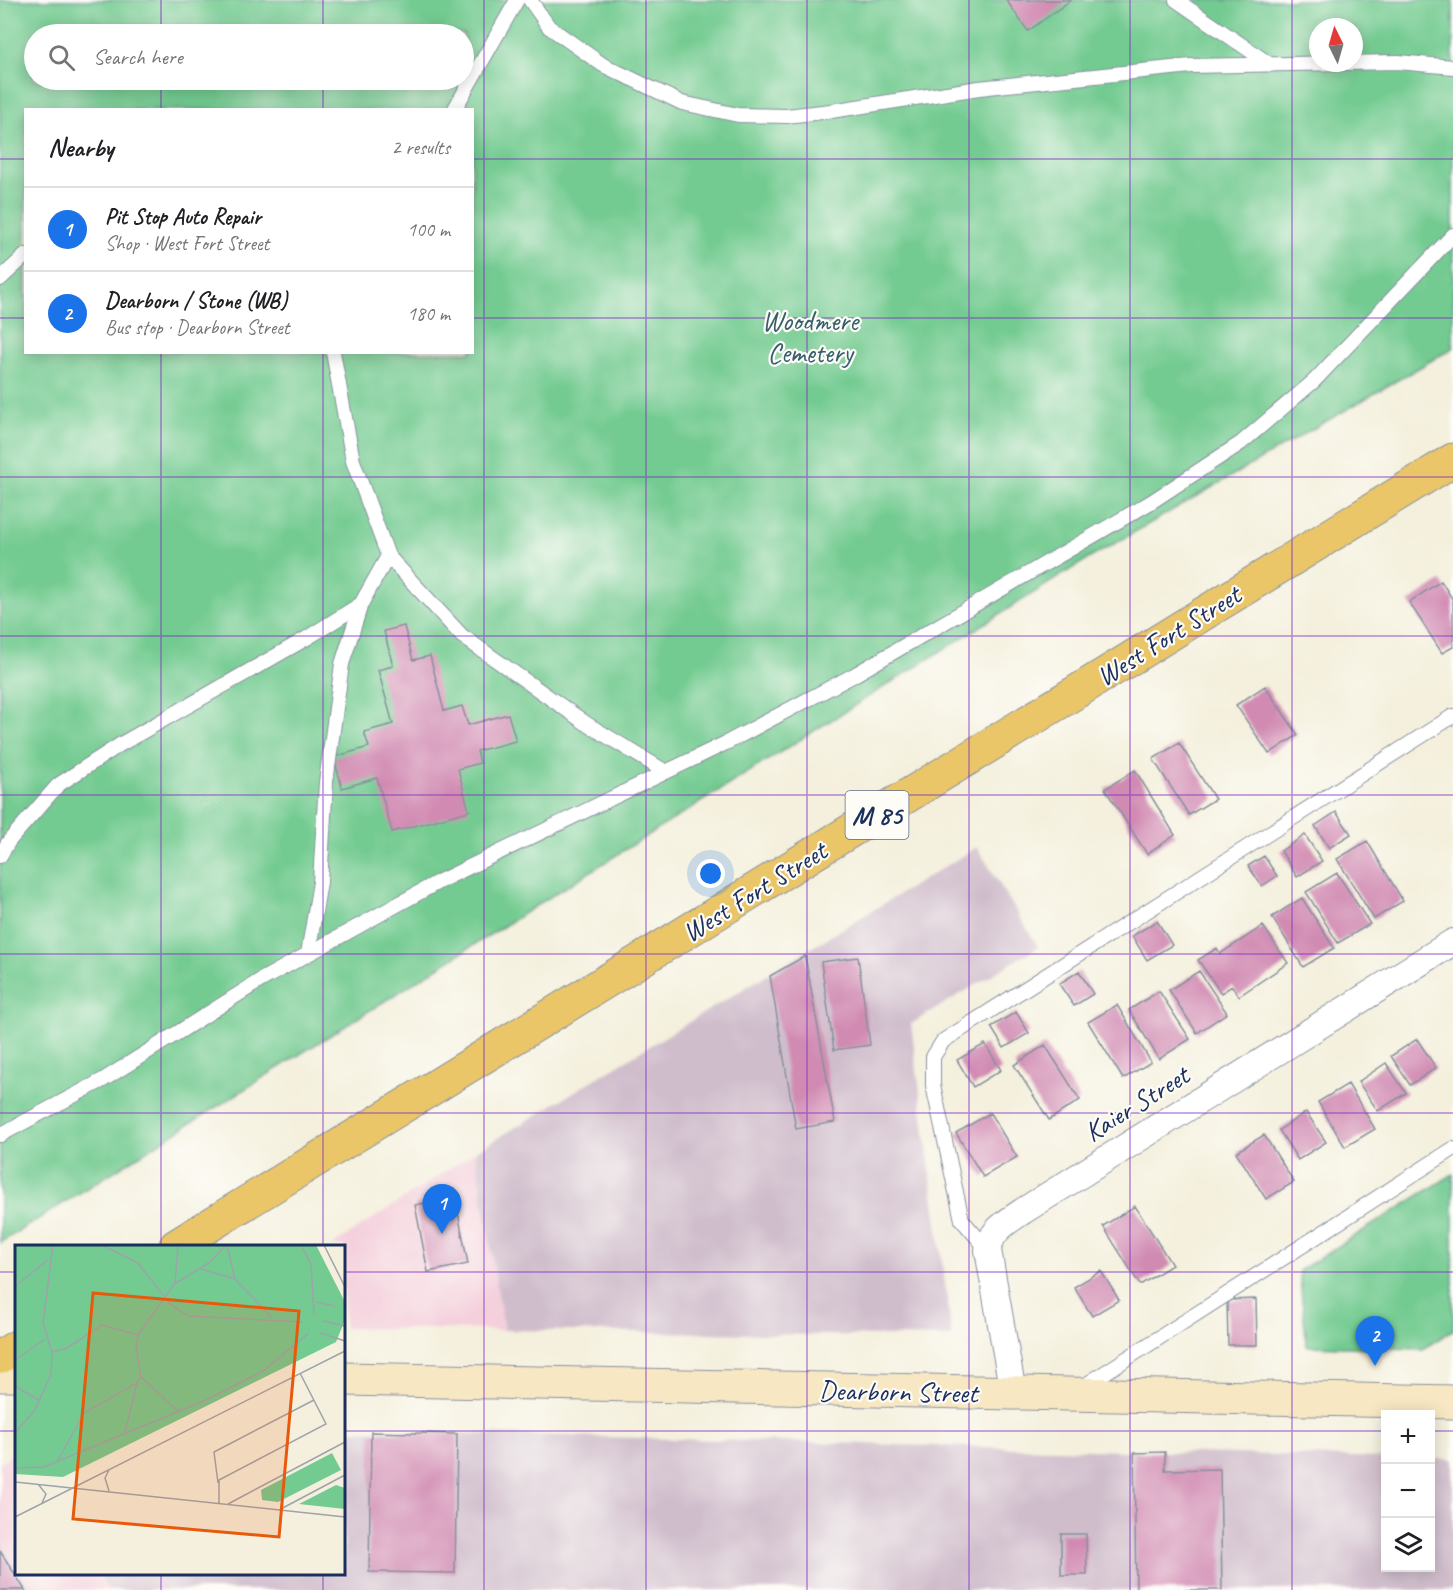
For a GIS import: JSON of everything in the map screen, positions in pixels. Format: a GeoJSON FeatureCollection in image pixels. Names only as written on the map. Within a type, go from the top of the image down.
{"type":"FeatureCollection","features":[{"type":"Feature","properties":{"kind":"main road","name":"West Fort Street"},"geometry":{"type":"LineString","coordinates":[[235,1210],[1453,459]]}},
{"type":"Feature","properties":{"kind":"main road","name":"M 85"},"geometry":{"type":"LineString","coordinates":[[178,1245],[235,1210]]}},
{"type":"Feature","properties":{"kind":"main road"},"geometry":{"type":"LineString","coordinates":[[214,1245],[235,1210]]}},
{"type":"Feature","properties":{"kind":"main road"},"geometry":{"type":"LineString","coordinates":[[0,1357],[15,1348]]}},
{"type":"Feature","properties":{"kind":"street","name":"Kaier Street"},"geometry":{"type":"LineString","coordinates":[[988,1250],[990,1238],[996,1230],[1023,1211],[1453,942]]}},
{"type":"Feature","properties":{"kind":"street"},"geometry":{"type":"LineString","coordinates":[[988,1250],[1013,1393]]}},
{"type":"Feature","properties":{"kind":"street","name":"Dearborn Street"},"geometry":{"type":"LineString","coordinates":[[345,1379],[1013,1393],[1448,1399]]}},
{"type":"Feature","properties":{"kind":"lane"},"geometry":{"type":"LineString","coordinates":[[474,75],[517,0]]}},
{"type":"Feature","properties":{"kind":"lane"},"geometry":{"type":"LineString","coordinates":[[530,0],[549,27],[603,65],[682,103],[738,115],[786,116],[979,88],[1191,66],[1398,62],[1453,67]]}},
{"type":"Feature","properties":{"kind":"lane"},"geometry":{"type":"LineString","coordinates":[[1176,0],[1271,65]]}},
{"type":"Feature","properties":{"kind":"lane"},"geometry":{"type":"LineString","coordinates":[[455,108],[465,90]]}},
{"type":"Feature","properties":{"kind":"lane"},"geometry":{"type":"LineString","coordinates":[[0,1136],[103,1080],[261,980],[440,881],[728,742],[854,675],[1151,502],[1241,443],[1314,381],[1453,235]]}},
{"type":"Feature","properties":{"kind":"lane"},"geometry":{"type":"LineString","coordinates":[[0,279],[24,257]]}},
{"type":"Feature","properties":{"kind":"lane"},"geometry":{"type":"LineString","coordinates":[[333,354],[353,461],[388,556],[462,636],[587,724],[666,772]]}},
{"type":"Feature","properties":{"kind":"lane"},"geometry":{"type":"LineString","coordinates":[[308,954],[320,882],[326,782],[342,664],[361,604],[388,556]]}},
{"type":"Feature","properties":{"kind":"lane"},"geometry":{"type":"LineString","coordinates":[[0,856],[9,841],[58,785],[121,744],[307,638],[361,604]]}},
{"type":"Feature","properties":{"kind":"lane"},"geometry":{"type":"LineString","coordinates":[[988,1250],[962,1220],[933,1084],[933,1057],[943,1041],[1453,716]]}},
{"type":"Feature","properties":{"kind":"lane"},"geometry":{"type":"LineString","coordinates":[[1072,1394],[1453,1149]]}},
{"type":"Feature","properties":{"kind":"shaded area"},"geometry":{"type":"Polygon","coordinates":[[[977,847],[1038,947],[911,1024],[952,1337],[504,1330],[475,1152],[977,847]]]}},
{"type":"Feature","properties":{"kind":"shaded area"},"geometry":{"type":"Polygon","coordinates":[[[475,1152],[504,1330],[345,1328],[345,1245],[333,1245],[475,1152]]]}},
{"type":"Feature","properties":{"kind":"shaded area"},"geometry":{"type":"Polygon","coordinates":[[[345,1430],[1381,1458],[1381,1572],[1435,1572],[1435,1459],[1453,1459],[1453,1590],[108,1590],[99,1575],[345,1575],[345,1430]]]}},
{"type":"Feature","properties":{"kind":"shaded area"},"geometry":{"type":"Polygon","coordinates":[[[15,1453],[15,1566],[0,1542],[0,1463],[15,1453]]]}},
{"type":"Feature","properties":{"kind":"shaded area"},"geometry":{"type":"Polygon","coordinates":[[[0,1542],[15,1566],[15,1575],[21,1575],[31,1590],[0,1590],[0,1542]]]}},
{"type":"Feature","properties":{"kind":"shaded area"},"geometry":{"type":"Polygon","coordinates":[[[21,1575],[98,1575],[108,1590],[31,1590],[21,1575]]]}},
{"type":"Feature","properties":{"kind":"green space","name":"Woodmere Cemetery"},"geometry":{"type":"Polygon","coordinates":[[[0,0],[1453,0],[1453,348],[1081,563],[0,1243],[0,0]]]}},
{"type":"Feature","properties":{"kind":"green space"},"geometry":{"type":"Polygon","coordinates":[[[1453,1174],[1453,1330],[1423,1349],[1307,1346],[1299,1271],[1453,1174]]]}},
{"type":"Feature","properties":{"kind":"building"},"geometry":{"type":"Polygon","coordinates":[[[1006,0],[1071,0],[1028,31],[1006,0]]]}},
{"type":"Feature","properties":{"kind":"building"},"geometry":{"type":"Polygon","coordinates":[[[1441,581],[1453,600],[1453,647],[1442,653],[1409,602],[1441,581]]]}},
{"type":"Feature","properties":{"kind":"building"},"geometry":{"type":"Polygon","coordinates":[[[404,626],[413,660],[430,656],[444,711],[462,706],[468,725],[508,714],[516,741],[477,751],[480,763],[458,769],[469,811],[392,832],[377,778],[342,788],[334,757],[369,747],[364,732],[393,724],[378,670],[393,666],[384,631],[404,626]]]}},
{"type":"Feature","properties":{"kind":"building"},"geometry":{"type":"Polygon","coordinates":[[[1265,686],[1298,735],[1269,754],[1236,705],[1265,686]]]}},
{"type":"Feature","properties":{"kind":"building"},"geometry":{"type":"Polygon","coordinates":[[[1179,743],[1215,799],[1189,815],[1153,759],[1179,743]]]}},
{"type":"Feature","properties":{"kind":"building"},"geometry":{"type":"Polygon","coordinates":[[[1135,770],[1175,835],[1147,854],[1105,789],[1135,770]]]}},
{"type":"Feature","properties":{"kind":"building"},"geometry":{"type":"Polygon","coordinates":[[[1336,812],[1351,834],[1329,848],[1315,826],[1336,812]]]}},
{"type":"Feature","properties":{"kind":"building"},"geometry":{"type":"Polygon","coordinates":[[[1305,835],[1322,861],[1297,877],[1281,851],[1305,835]]]}},
{"type":"Feature","properties":{"kind":"building"},"geometry":{"type":"Polygon","coordinates":[[[1367,841],[1403,901],[1374,919],[1337,859],[1367,841]]]}},
{"type":"Feature","properties":{"kind":"building"},"geometry":{"type":"Polygon","coordinates":[[[1264,856],[1277,876],[1262,886],[1248,866],[1264,856]]]}},
{"type":"Feature","properties":{"kind":"building"},"geometry":{"type":"Polygon","coordinates":[[[1337,873],[1370,924],[1338,943],[1306,892],[1337,873]]]}},
{"type":"Feature","properties":{"kind":"building"},"geometry":{"type":"Polygon","coordinates":[[[1302,898],[1334,948],[1303,967],[1272,917],[1302,898]]]}},
{"type":"Feature","properties":{"kind":"building"},"geometry":{"type":"Polygon","coordinates":[[[1157,921],[1172,945],[1147,960],[1132,936],[1157,921]]]}},
{"type":"Feature","properties":{"kind":"building"},"geometry":{"type":"Polygon","coordinates":[[[1263,926],[1288,963],[1239,996],[1232,986],[1221,993],[1198,960],[1217,948],[1220,954],[1263,926]]]}},
{"type":"Feature","properties":{"kind":"building"},"geometry":{"type":"Polygon","coordinates":[[[805,956],[835,1122],[796,1129],[770,976],[805,956]]]}},
{"type":"Feature","properties":{"kind":"building"},"geometry":{"type":"Polygon","coordinates":[[[858,957],[870,1045],[834,1050],[821,962],[858,957]]]}},
{"type":"Feature","properties":{"kind":"building"},"geometry":{"type":"Polygon","coordinates":[[[1079,971],[1093,994],[1074,1006],[1059,984],[1079,971]]]}},
{"type":"Feature","properties":{"kind":"building"},"geometry":{"type":"Polygon","coordinates":[[[1199,971],[1227,1013],[1197,1033],[1169,990],[1199,971]]]}},
{"type":"Feature","properties":{"kind":"building"},"geometry":{"type":"Polygon","coordinates":[[[1159,991],[1190,1039],[1159,1059],[1129,1010],[1159,991]]]}},
{"type":"Feature","properties":{"kind":"building"},"geometry":{"type":"Polygon","coordinates":[[[1117,1005],[1151,1062],[1123,1079],[1088,1022],[1117,1005]]]}},
{"type":"Feature","properties":{"kind":"building"},"geometry":{"type":"Polygon","coordinates":[[[1016,1012],[1029,1033],[1004,1048],[991,1027],[1016,1012]]]}},
{"type":"Feature","properties":{"kind":"building"},"geometry":{"type":"Polygon","coordinates":[[[1417,1039],[1436,1068],[1410,1085],[1391,1056],[1417,1039]]]}},
{"type":"Feature","properties":{"kind":"building"},"geometry":{"type":"Polygon","coordinates":[[[985,1044],[1001,1070],[973,1087],[957,1060],[985,1044]]]}},
{"type":"Feature","properties":{"kind":"building"},"geometry":{"type":"Polygon","coordinates":[[[1045,1045],[1080,1100],[1049,1120],[1014,1065],[1045,1045]]]}},
{"type":"Feature","properties":{"kind":"building"},"geometry":{"type":"Polygon","coordinates":[[[1386,1063],[1406,1093],[1378,1111],[1358,1082],[1386,1063]]]}},
{"type":"Feature","properties":{"kind":"building"},"geometry":{"type":"Polygon","coordinates":[[[1348,1084],[1375,1129],[1345,1147],[1318,1102],[1348,1084]]]}},
{"type":"Feature","properties":{"kind":"building"},"geometry":{"type":"Polygon","coordinates":[[[1306,1112],[1326,1142],[1298,1160],[1279,1130],[1306,1112]]]}},
{"type":"Feature","properties":{"kind":"building"},"geometry":{"type":"Polygon","coordinates":[[[990,1113],[1017,1157],[983,1177],[956,1133],[990,1113]]]}},
{"type":"Feature","properties":{"kind":"building"},"geometry":{"type":"Polygon","coordinates":[[[1264,1135],[1294,1182],[1266,1199],[1236,1152],[1264,1135]]]}},
{"type":"Feature","properties":{"kind":"building"},"geometry":{"type":"Polygon","coordinates":[[[455,1197],[468,1264],[428,1272],[415,1205],[455,1197]]]}},
{"type":"Feature","properties":{"kind":"building"},"geometry":{"type":"Polygon","coordinates":[[[1135,1206],[1172,1265],[1140,1285],[1103,1226],[1135,1206]]]}},
{"type":"Feature","properties":{"kind":"building"},"geometry":{"type":"Polygon","coordinates":[[[1101,1271],[1119,1300],[1092,1316],[1074,1287],[1101,1271]]]}},
{"type":"Feature","properties":{"kind":"building"},"geometry":{"type":"Polygon","coordinates":[[[1256,1299],[1257,1345],[1228,1345],[1227,1300],[1256,1299]]]}},
{"type":"Feature","properties":{"kind":"building"},"geometry":{"type":"Polygon","coordinates":[[[371,1432],[457,1434],[455,1573],[369,1572],[371,1432]]]}},
{"type":"Feature","properties":{"kind":"building"},"geometry":{"type":"Polygon","coordinates":[[[1165,1452],[1165,1470],[1220,1469],[1222,1590],[1136,1590],[1134,1453],[1165,1452]]]}},
{"type":"Feature","properties":{"kind":"building"},"geometry":{"type":"Polygon","coordinates":[[[1061,1534],[1086,1534],[1087,1575],[1061,1575],[1061,1534]]]}},
{"type":"Feature","properties":{"kind":"building"},"geometry":{"type":"Polygon","coordinates":[[[0,1551],[25,1590],[0,1590],[0,1551]]]}},
{"type":"Feature","properties":{"kind":"place","name":"Pit Stop Auto Repair"},"geometry":{"type":"Point","coordinates":[442,1234]}},
{"type":"Feature","properties":{"kind":"place","name":"Dearborn / Stone (WB)"},"geometry":{"type":"Point","coordinates":[1375,1366]}}]}
